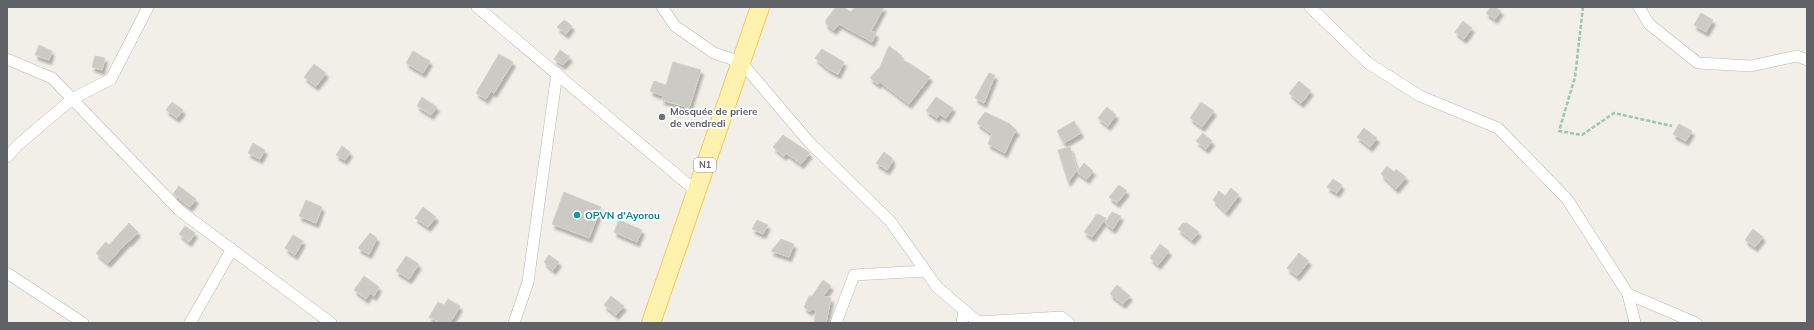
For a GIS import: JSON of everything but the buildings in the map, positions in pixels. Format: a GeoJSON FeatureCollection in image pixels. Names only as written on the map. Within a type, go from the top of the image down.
{"type":"FeatureCollection","features":[{"type":"Feature","properties":{"kind":"main road","name":"N1"},"geometry":{"type":"LineString","coordinates":[[651,323],[760,7]]}},
{"type":"Feature","properties":{"kind":"street"},"geometry":{"type":"LineString","coordinates":[[7,157],[18,145],[72,99],[111,79],[148,7]]}},
{"type":"Feature","properties":{"kind":"street"},"geometry":{"type":"LineString","coordinates":[[477,7],[696,191]]}},
{"type":"Feature","properties":{"kind":"street"},"geometry":{"type":"LineString","coordinates":[[662,7],[675,26],[714,53],[741,62],[809,142],[890,221],[937,287],[978,322],[1061,317],[1069,323]]}},
{"type":"Feature","properties":{"kind":"street"},"geometry":{"type":"LineString","coordinates":[[1310,7],[1368,62],[1420,96],[1498,128],[1567,198],[1628,294],[1635,323]]}},
{"type":"Feature","properties":{"kind":"street"},"geometry":{"type":"LineString","coordinates":[[1639,7],[1650,24],[1698,63],[1751,66],[1797,56],[1807,60]]}},
{"type":"Feature","properties":{"kind":"street"},"geometry":{"type":"LineString","coordinates":[[7,59],[52,78],[180,210],[331,323]]}},
{"type":"Feature","properties":{"kind":"street"},"geometry":{"type":"LineString","coordinates":[[514,323],[528,282],[557,73]]}},
{"type":"Feature","properties":{"kind":"street"},"geometry":{"type":"LineString","coordinates":[[190,323],[232,249]]}},
{"type":"Feature","properties":{"kind":"street"},"geometry":{"type":"LineString","coordinates":[[836,323],[854,275],[925,271]]}},
{"type":"Feature","properties":{"kind":"street"},"geometry":{"type":"LineString","coordinates":[[7,273],[83,323]]}},
{"type":"Feature","properties":{"kind":"street"},"geometry":{"type":"LineString","coordinates":[[1628,294],[1696,323]]}},
{"type":"Feature","properties":{"kind":"street"},"geometry":{"type":"LineString","coordinates":[[962,323],[964,310]]}},
{"type":"Feature","properties":{"kind":"path"},"geometry":{"type":"LineString","coordinates":[[1583,7],[1575,77],[1560,130],[1582,135],[1614,113],[1672,126]]}},
{"type":"Feature","properties":{"kind":"place","name":"Mosquée de priere de vendredi"},"geometry":{"type":"Point","coordinates":[662,117]}},
{"type":"Feature","properties":{"kind":"place","name":"OPVN d'Ayorou"},"geometry":{"type":"Point","coordinates":[577,215]}}]}
